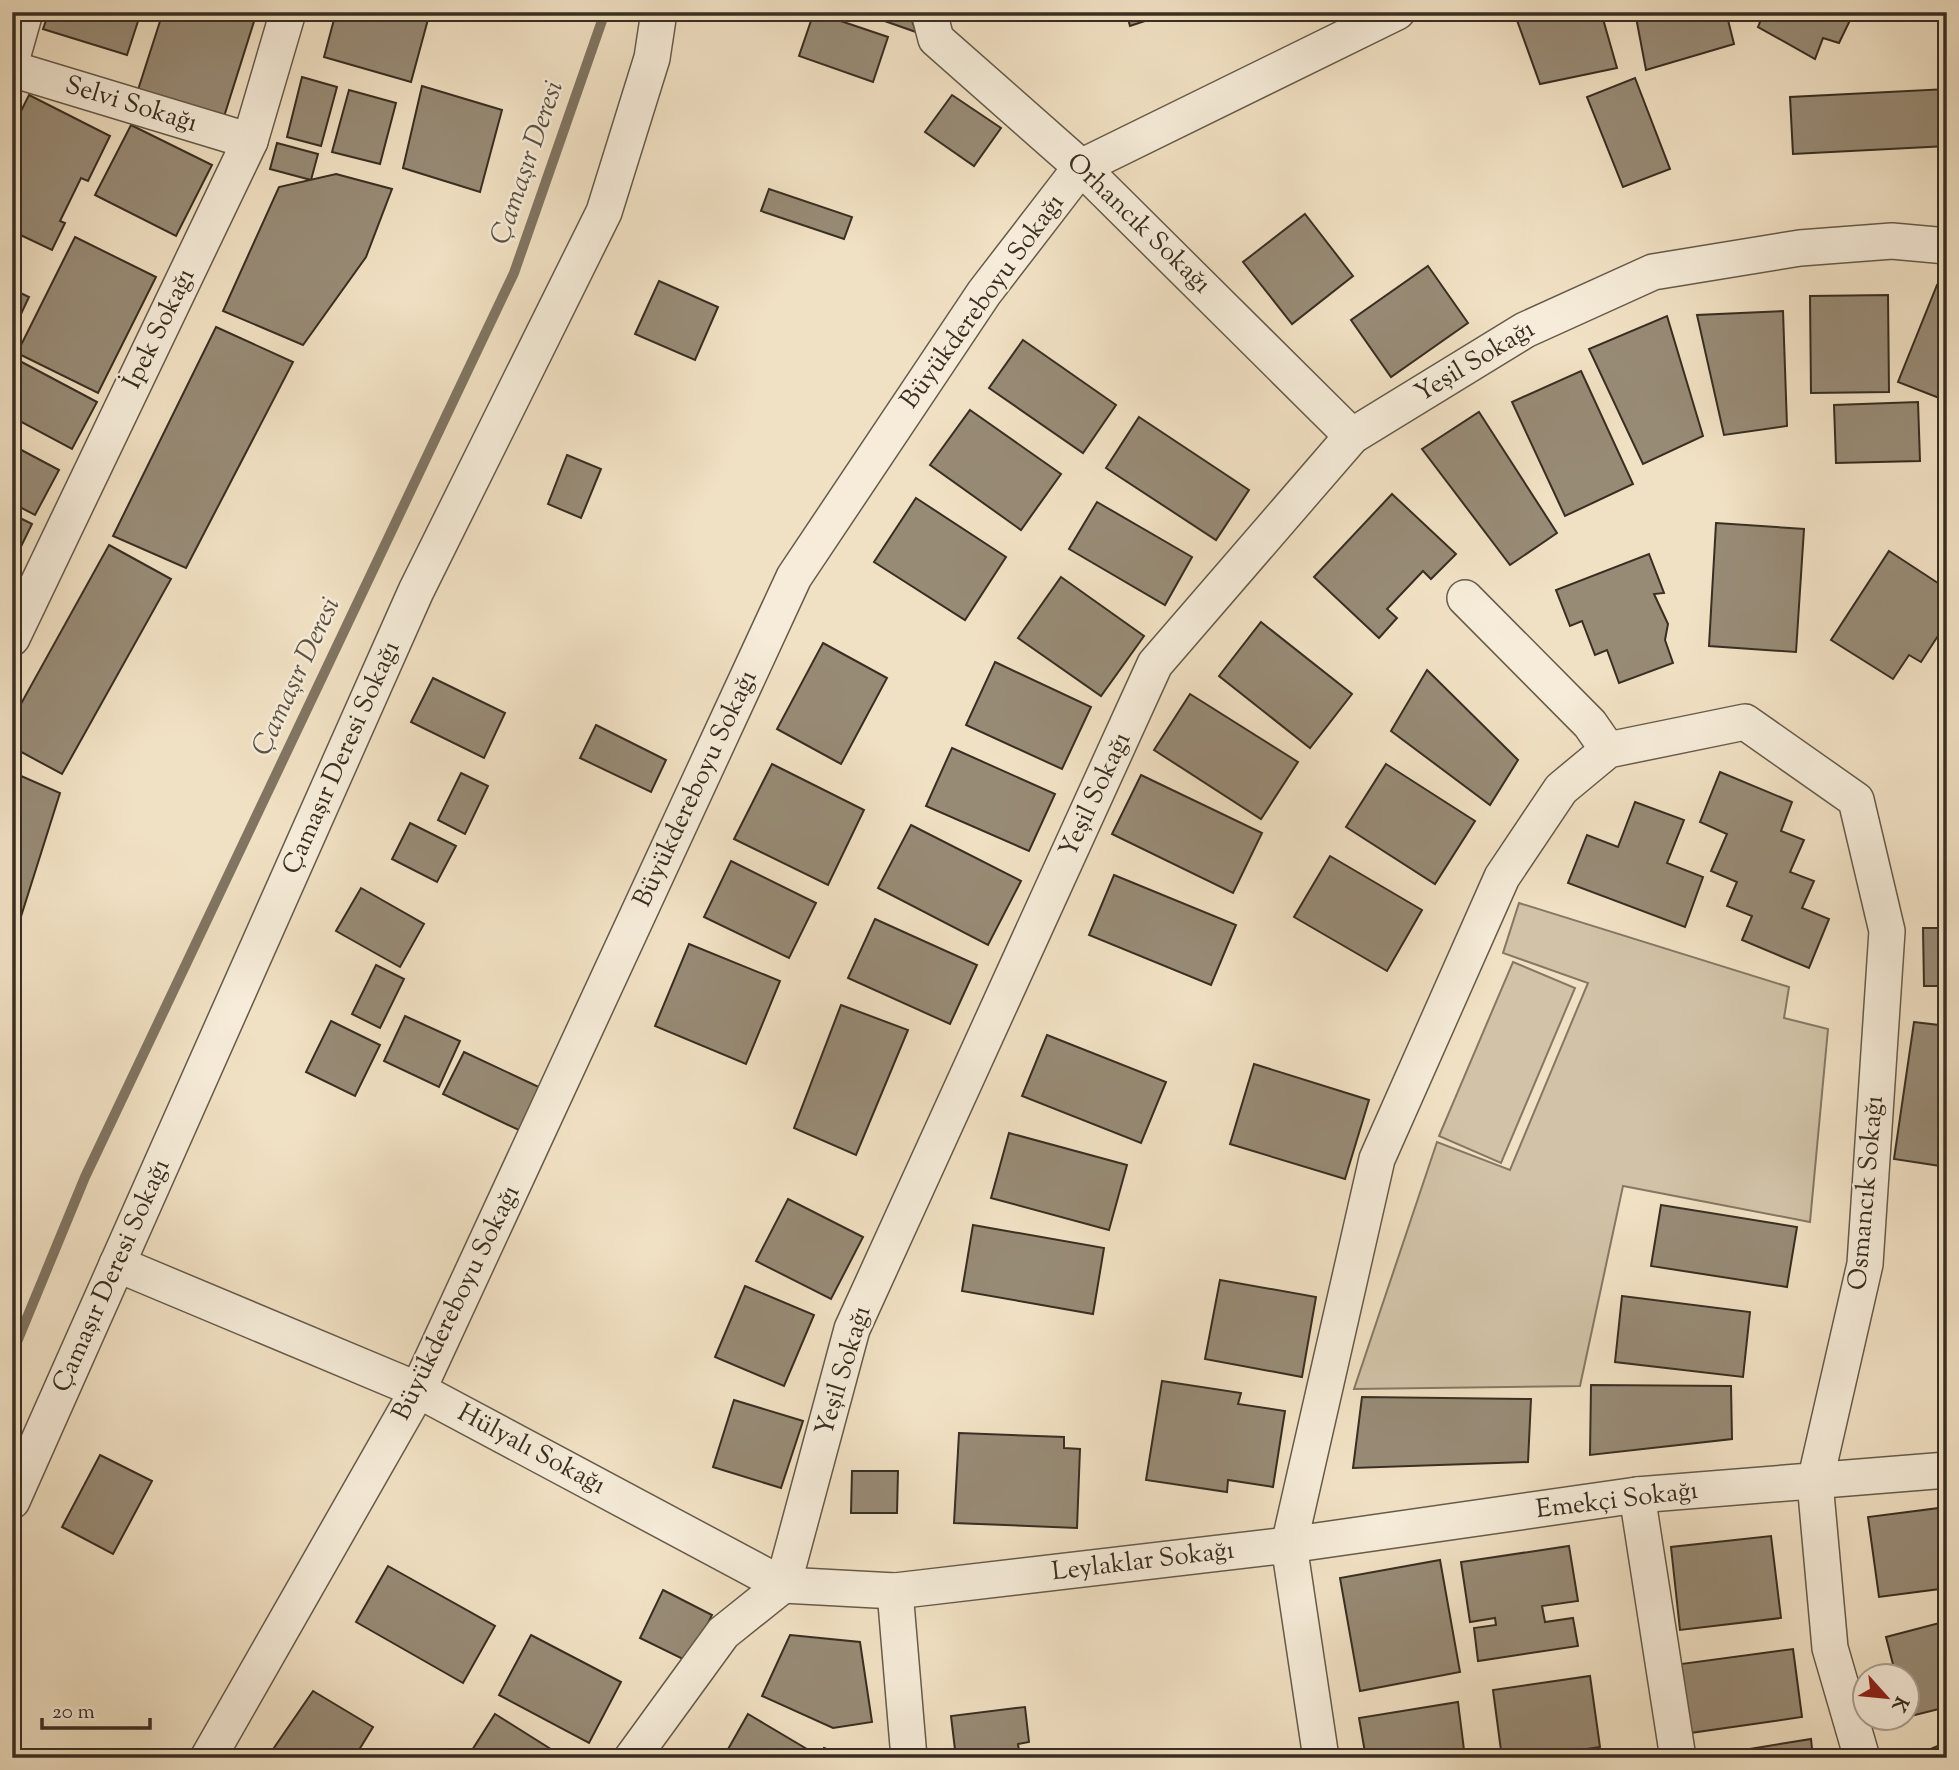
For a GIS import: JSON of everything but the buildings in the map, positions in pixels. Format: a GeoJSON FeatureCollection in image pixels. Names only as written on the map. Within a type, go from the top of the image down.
{"type":"FeatureCollection","features":[{"type":"Feature","properties":{"kind":"street"},"geometry":{"type":"LineString","coordinates":[[12,58],[25,12]]}},
{"type":"Feature","properties":{"kind":"street","name":"İpek Sokağı"},"geometry":{"type":"LineString","coordinates":[[12,638],[250,141],[288,12]]}},
{"type":"Feature","properties":{"kind":"street","name":"Çamaşır Deresi Sokağı"},"geometry":{"type":"LineString","coordinates":[[15,1488],[416,591],[604,212],[652,58],[659,12]]}},
{"type":"Feature","properties":{"kind":"street","name":"Orhancık Sokağı"},"geometry":{"type":"LineString","coordinates":[[929,12],[936,39],[1081,167],[1352,436]]}},
{"type":"Feature","properties":{"kind":"street","name":"Büyükdereboyu Sokağı"},"geometry":{"type":"LineString","coordinates":[[208,1758],[418,1390],[794,577],[984,293],[1081,167],[1397,12]]}},
{"type":"Feature","properties":{"kind":"street","name":"Selvi Sokağı"},"geometry":{"type":"LineString","coordinates":[[12,69],[250,141]]}},
{"type":"Feature","properties":{"kind":"street","name":"Yeşil Sokağı"},"geometry":{"type":"LineString","coordinates":[[783,1585],[852,1329],[1155,664],[1352,436],[1525,330],[1653,272],[1801,248],[1892,241],[1947,246]]}},
{"type":"Feature","properties":{"kind":"street"},"geometry":{"type":"LineString","coordinates":[[1321,1758],[1289,1545],[1377,1159],[1502,877],[1561,789],[1608,750],[1590,724],[1465,598]]}},
{"type":"Feature","properties":{"kind":"street","name":"Osmancık Sokağı"},"geometry":{"type":"LineString","coordinates":[[1608,750],[1745,722],[1856,800],[1887,931],[1865,1264],[1815,1482],[1830,1648],[1862,1758]]}},
{"type":"Feature","properties":{"kind":"street","name":"Hülyalı Sokağı"},"geometry":{"type":"LineString","coordinates":[[117,1264],[418,1390],[783,1585]]}},
{"type":"Feature","properties":{"kind":"street","name":"Emekçi Sokağı"},"geometry":{"type":"LineString","coordinates":[[1289,1545],[1637,1495],[1947,1470]]}},
{"type":"Feature","properties":{"kind":"street"},"geometry":{"type":"LineString","coordinates":[[1637,1495],[1678,1758]]}},
{"type":"Feature","properties":{"kind":"street","name":"Leylaklar Sokağı"},"geometry":{"type":"LineString","coordinates":[[783,1585],[895,1591],[1289,1545]]}},
{"type":"Feature","properties":{"kind":"street"},"geometry":{"type":"LineString","coordinates":[[632,1758],[723,1633],[783,1585]]}},
{"type":"Feature","properties":{"kind":"street"},"geometry":{"type":"LineString","coordinates":[[895,1591],[909,1758]]}},
{"type":"Feature","properties":{"kind":"shaded area"},"geometry":{"type":"Polygon","coordinates":[[[1519,903],[1789,987],[1784,1018],[1828,1029],[1810,1222],[1623,1186],[1580,1386],[1354,1389],[1437,1142],[1510,1170],[1588,983],[1503,953],[1519,903]]]}},
{"type":"Feature","properties":{"kind":"shaded area"},"geometry":{"type":"Polygon","coordinates":[[[1513,962],[1575,988],[1501,1163],[1439,1136],[1513,962]]]}},
{"type":"Feature","properties":{"kind":"waterway","name":"Çamaşır Deresi"},"geometry":{"type":"LineString","coordinates":[[12,1354],[85,1177],[514,273],[605,12]]}}]}
